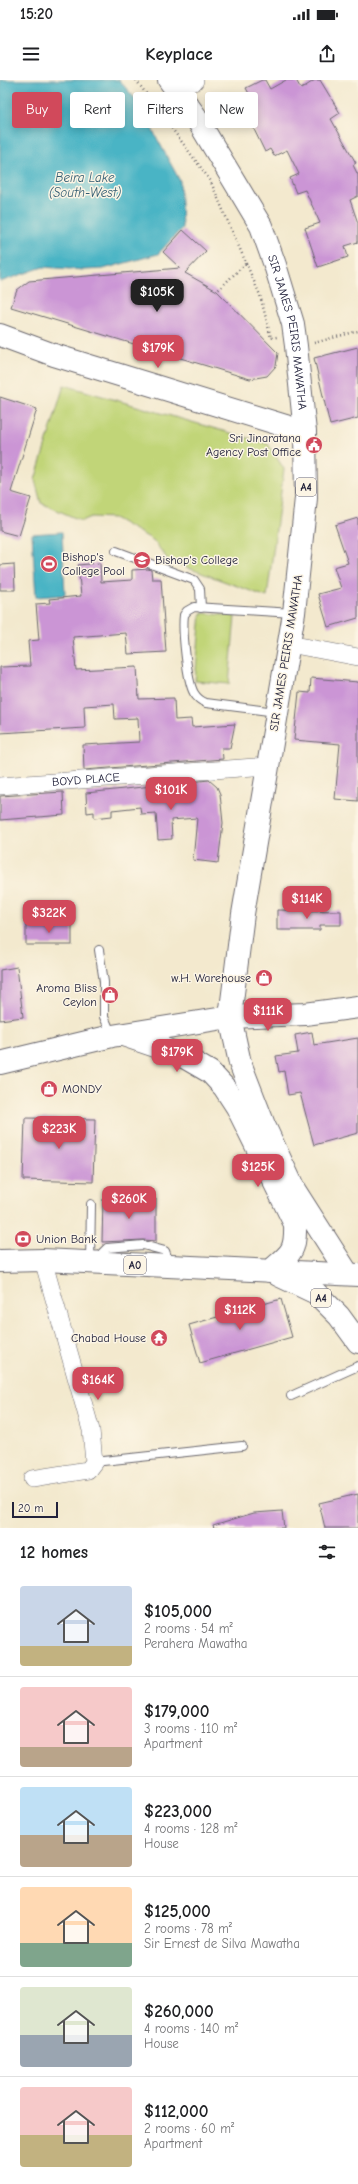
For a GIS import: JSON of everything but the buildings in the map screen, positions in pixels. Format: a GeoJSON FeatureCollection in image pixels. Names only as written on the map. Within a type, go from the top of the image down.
{"type":"FeatureCollection","features":[{"type":"Feature","properties":{"kind":"main road","name":"SIR JAMES PEIRIS MAWATHA"},"geometry":{"type":"LineString","coordinates":[[179,82],[194,114],[261,226],[275,265],[294,334],[305,432],[306,498],[294,613],[243,914],[230,1017]]}},
{"type":"Feature","properties":{"kind":"main road"},"geometry":{"type":"LineString","coordinates":[[0,335],[54,355],[305,432]]}},
{"type":"Feature","properties":{"kind":"main road"},"geometry":{"type":"LineString","coordinates":[[0,1063],[117,1035],[230,1017],[305,1014],[358,1007]]}},
{"type":"Feature","properties":{"kind":"main road","name":"A4"},"geometry":{"type":"LineString","coordinates":[[230,1017],[240,1063],[264,1125],[295,1191],[353,1274]]}},
{"type":"Feature","properties":{"kind":"main road"},"geometry":{"type":"LineString","coordinates":[[117,1035],[179,1054],[210,1072],[224,1088],[237,1107],[295,1224],[295,1245],[286,1257],[270,1271]]}},
{"type":"Feature","properties":{"kind":"main road","name":"A0"},"geometry":{"type":"LineString","coordinates":[[0,1261],[43,1260],[170,1267],[353,1274]]}},
{"type":"Feature","properties":{"kind":"main road","name":"A4"},"geometry":{"type":"LineString","coordinates":[[270,1271],[316,1293],[339,1316],[358,1342]]}},
{"type":"Feature","properties":{"kind":"street"},"geometry":{"type":"LineString","coordinates":[[288,644],[358,657]]}},
{"type":"Feature","properties":{"kind":"street","name":"BOYD PLACE"},"geometry":{"type":"LineString","coordinates":[[0,786],[267,766]]}},
{"type":"Feature","properties":{"kind":"street"},"geometry":{"type":"LineString","coordinates":[[32,1479],[88,1470],[94,1462],[91,1430],[43,1260]]}},
{"type":"Feature","properties":{"kind":"lane"},"geometry":{"type":"LineString","coordinates":[[116,551],[194,580],[200,589],[201,608]]}},
{"type":"Feature","properties":{"kind":"lane"},"geometry":{"type":"LineString","coordinates":[[277,712],[206,703],[199,700],[194,694],[189,681],[183,622],[184,615],[187,611],[194,608],[294,613]]}},
{"type":"Feature","properties":{"kind":"lane"},"geometry":{"type":"LineString","coordinates":[[99,950],[104,982],[104,1017],[117,1035]]}},
{"type":"Feature","properties":{"kind":"lane"},"geometry":{"type":"LineString","coordinates":[[91,1204],[96,1263]]}},
{"type":"Feature","properties":{"kind":"lane"},"geometry":{"type":"LineString","coordinates":[[291,1396],[358,1366]]}},
{"type":"Feature","properties":{"kind":"lane"},"geometry":{"type":"LineString","coordinates":[[94,1462],[242,1446]]}},
{"type":"Feature","properties":{"kind":"path"},"geometry":{"type":"LineString","coordinates":[[136,80],[210,180],[260,295],[272,338],[310,330],[313,343],[358,332]]}},
{"type":"Feature","properties":{"kind":"path"},"geometry":{"type":"LineString","coordinates":[[217,291],[246,263]]}},
{"type":"Feature","properties":{"kind":"green space"},"geometry":{"type":"Polygon","coordinates":[[[64,385],[268,444],[284,469],[267,597],[169,561],[153,540],[114,518],[91,517],[82,521],[41,503],[35,480],[64,385]]]}},
{"type":"Feature","properties":{"kind":"green space"},"geometry":{"type":"Polygon","coordinates":[[[201,613],[235,616],[229,684],[195,681],[201,613]]]}},
{"type":"Feature","properties":{"kind":"water","name":"Beira Lake (South-West)"},"geometry":{"type":"Polygon","coordinates":[[[0,80],[119,80],[133,96],[133,128],[152,128],[180,181],[182,228],[158,254],[103,269],[84,270],[43,267],[0,282],[0,80]]]}},
{"type":"Feature","properties":{"kind":"water","name":"Bishop's College Pool"},"geometry":{"type":"Polygon","coordinates":[[[62,532],[65,595],[36,597],[32,534],[62,532]]]}},
{"type":"Feature","properties":{"kind":"place","name":"Sri Jinaratana Agency Post Office"},"geometry":{"type":"Point","coordinates":[314,445]}},
{"type":"Feature","properties":{"kind":"place","name":"Bishop's College"},"geometry":{"type":"Point","coordinates":[142,560]}},
{"type":"Feature","properties":{"kind":"place","name":"Bishop's College Pool"},"geometry":{"type":"Point","coordinates":[49,564]}},
{"type":"Feature","properties":{"kind":"place","name":"w.H. Warehouse"},"geometry":{"type":"Point","coordinates":[264,978]}},
{"type":"Feature","properties":{"kind":"place","name":"Aroma Bliss Ceylon"},"geometry":{"type":"Point","coordinates":[110,995]}},
{"type":"Feature","properties":{"kind":"place","name":"MONDY"},"geometry":{"type":"Point","coordinates":[49,1089]}},
{"type":"Feature","properties":{"kind":"place","name":"Union Bank"},"geometry":{"type":"Point","coordinates":[23,1239]}},
{"type":"Feature","properties":{"kind":"place","name":"Chabad House"},"geometry":{"type":"Point","coordinates":[159,1338]}}]}
